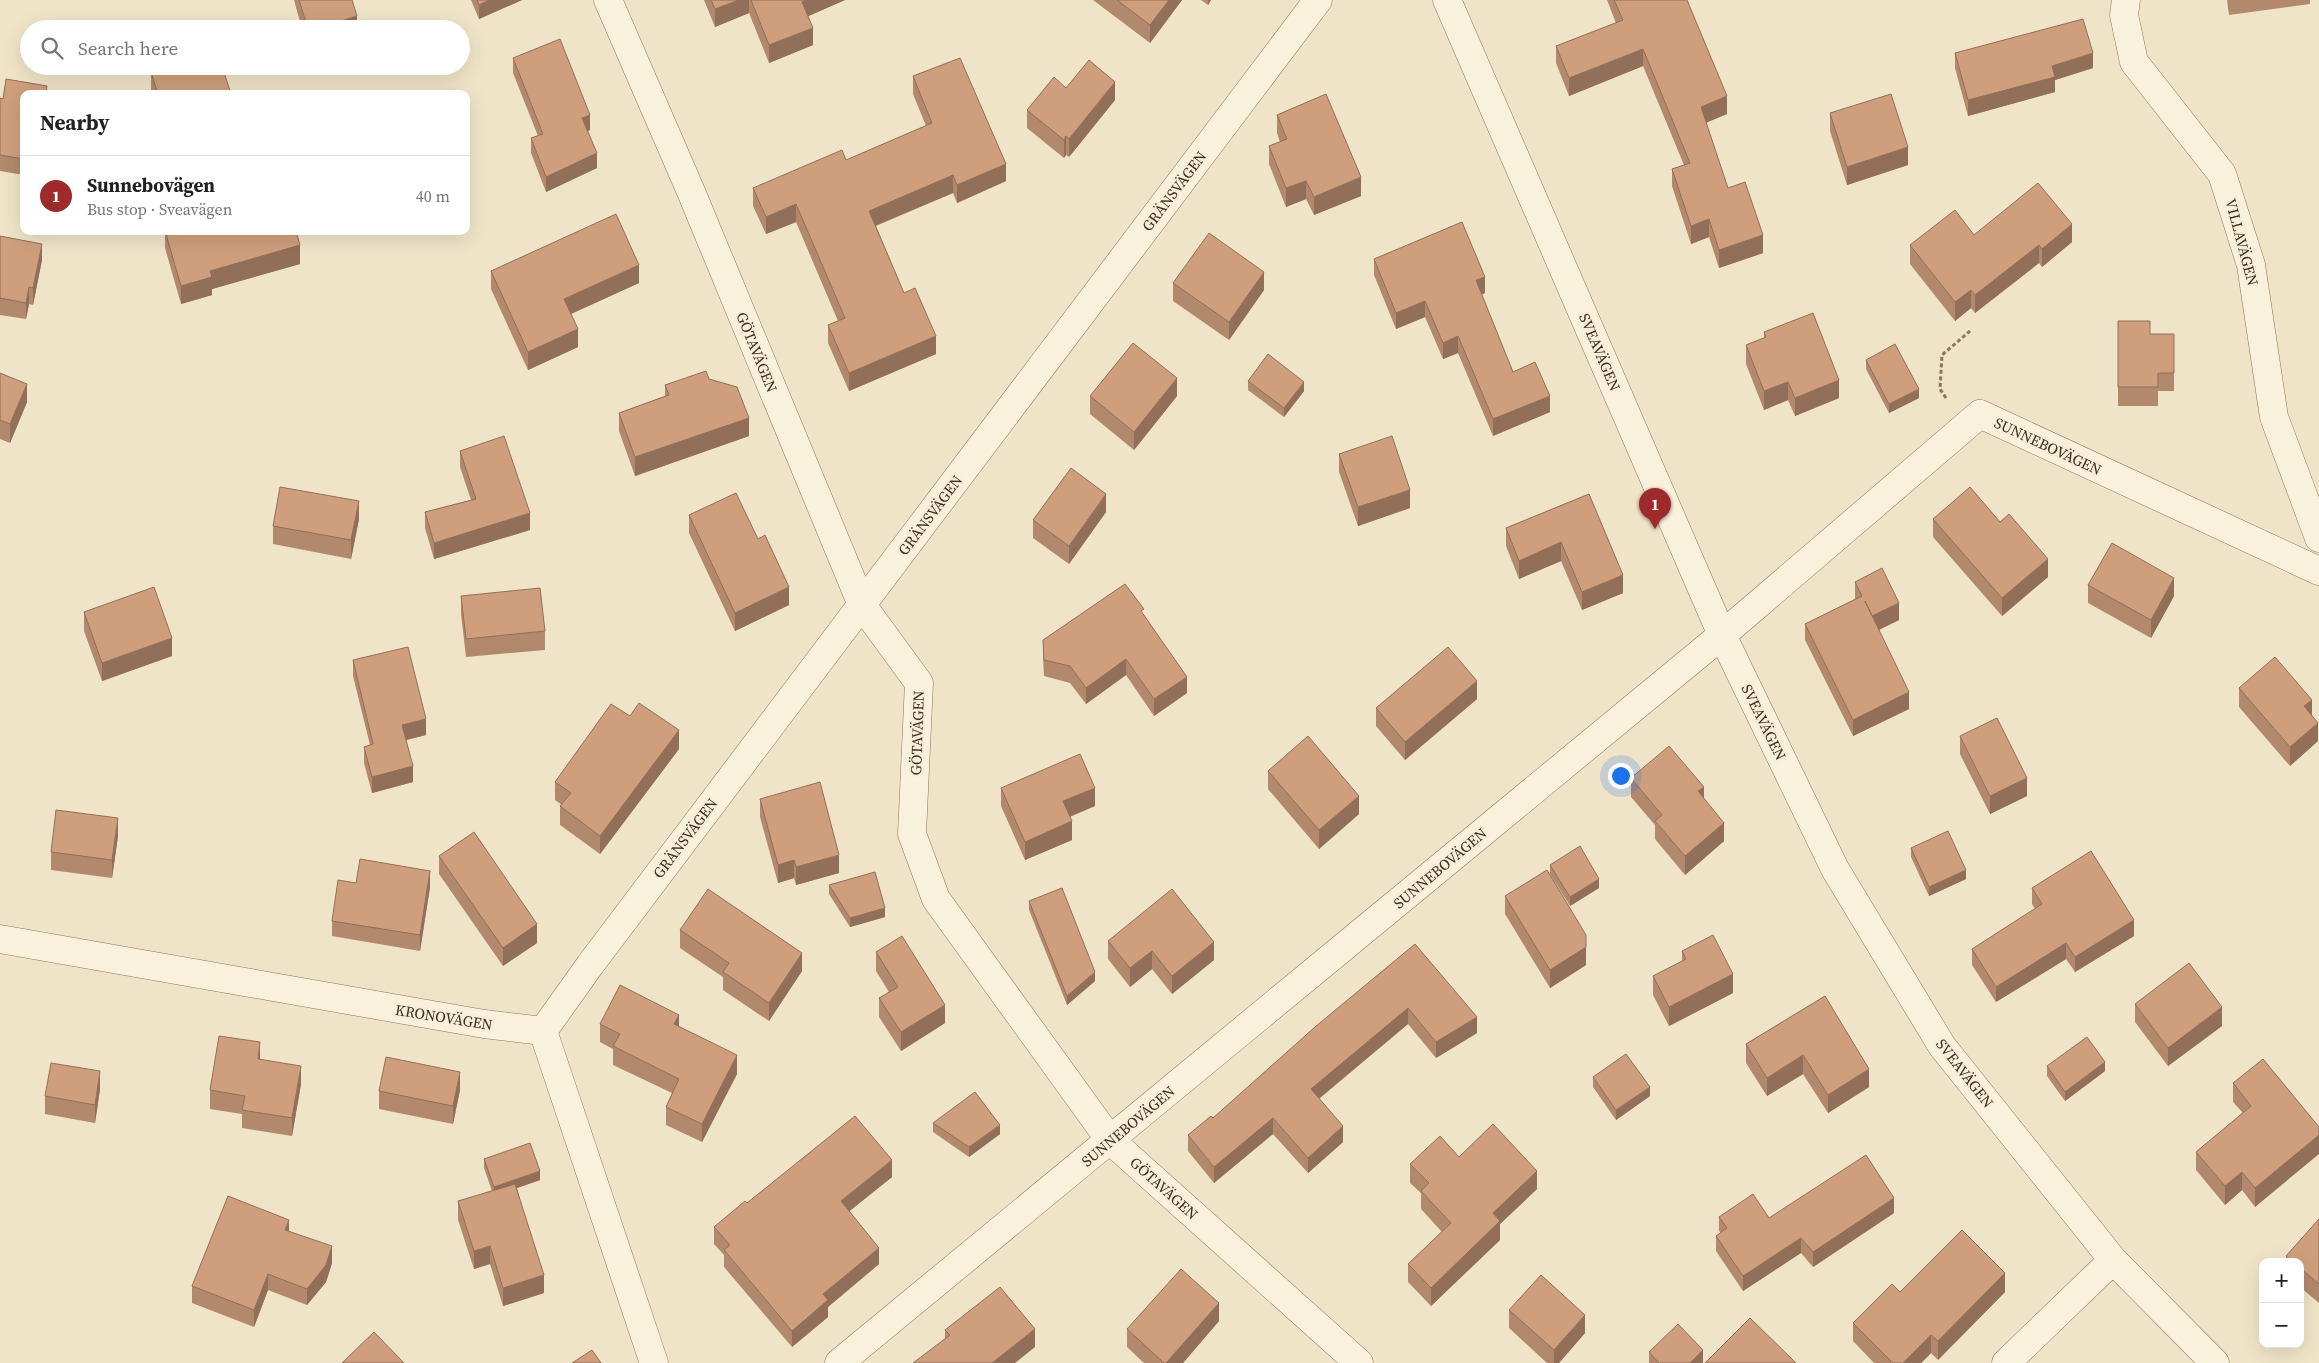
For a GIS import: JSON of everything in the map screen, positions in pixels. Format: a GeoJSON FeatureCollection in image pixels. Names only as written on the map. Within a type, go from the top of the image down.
{"type":"FeatureCollection","features":[{"type":"Feature","properties":{"kind":"street","name":"GÖTAVÄGEN"},"geometry":{"type":"LineString","coordinates":[[608,0],[692,194],[862,605],[919,683],[912,834],[936,898],[1110,1140],[1359,1363]]}},
{"type":"Feature","properties":{"kind":"street","name":"GRÄNSVÄGEN"},"geometry":{"type":"LineString","coordinates":[[543,1031],[590,965],[1318,0]]}},
{"type":"Feature","properties":{"kind":"street","name":"SVEAVÄGEN"},"geometry":{"type":"LineString","coordinates":[[1447,0],[1722,635],[1835,869],[1942,1046],[2113,1260],[2215,1363]]}},
{"type":"Feature","properties":{"kind":"street","name":"VILLAVÄGEN"},"geometry":{"type":"LineString","coordinates":[[2126,0],[2124,15],[2134,62],[2222,174],[2251,265],[2274,417],[2319,538]]}},
{"type":"Feature","properties":{"kind":"street","name":"SUNNEBOVÄGEN"},"geometry":{"type":"LineString","coordinates":[[839,1363],[1722,635],[1980,414],[2319,571]]}},
{"type":"Feature","properties":{"kind":"street","name":"KRONOVÄGEN"},"geometry":{"type":"LineString","coordinates":[[0,939],[484,1024],[543,1031]]}},
{"type":"Feature","properties":{"kind":"street"},"geometry":{"type":"LineString","coordinates":[[543,1031],[654,1363]]}},
{"type":"Feature","properties":{"kind":"street"},"geometry":{"type":"LineString","coordinates":[[2006,1363],[2113,1260]]}},
{"type":"Feature","properties":{"kind":"path"},"geometry":{"type":"LineString","coordinates":[[1965,426],[1940,389],[1942,355],[1970,331]]}},
{"type":"Feature","properties":{"kind":"building"},"geometry":{"type":"Polygon","coordinates":[[[299,0],[352,0],[357,16],[344,20],[305,20],[299,0]]]}},
{"type":"Feature","properties":{"kind":"building"},"geometry":{"type":"Polygon","coordinates":[[[477,0],[489,0],[479,5],[477,0]]]}},
{"type":"Feature","properties":{"kind":"building"},"geometry":{"type":"Polygon","coordinates":[[[711,0],[739,0],[715,9],[711,0]]]}},
{"type":"Feature","properties":{"kind":"building"},"geometry":{"type":"Polygon","coordinates":[[[751,0],[806,0],[802,2],[813,28],[769,45],[751,0]]]}},
{"type":"Feature","properties":{"kind":"building"},"geometry":{"type":"Polygon","coordinates":[[[1117,0],[1169,0],[1150,25],[1117,0]]]}},
{"type":"Feature","properties":{"kind":"building"},"geometry":{"type":"Polygon","coordinates":[[[1614,0],[1687,0],[1727,96],[1701,107],[1728,188],[1745,182],[1763,235],[1719,250],[1709,219],[1691,226],[1672,169],[1690,163],[1643,49],[1569,78],[1556,46],[1623,20],[1614,0]]]}},
{"type":"Feature","properties":{"kind":"building"},"geometry":{"type":"Polygon","coordinates":[[[2083,19],[2093,53],[2052,66],[2055,77],[1968,100],[1955,53],[2083,19]]]}},
{"type":"Feature","properties":{"kind":"building"},"geometry":{"type":"Polygon","coordinates":[[[560,39],[590,115],[582,118],[597,153],[546,177],[531,138],[543,134],[513,58],[560,39]]]}},
{"type":"Feature","properties":{"kind":"building"},"geometry":{"type":"Polygon","coordinates":[[[960,58],[1006,164],[957,185],[953,175],[869,211],[904,293],[915,288],[936,336],[849,373],[828,325],[845,318],[796,204],[766,217],[753,188],[842,150],[846,160],[932,123],[913,76],[960,58]]]}},
{"type":"Feature","properties":{"kind":"building"},"geometry":{"type":"Polygon","coordinates":[[[1089,60],[1115,82],[1069,139],[1066,136],[1064,140],[1027,110],[1054,77],[1066,88],[1089,60]]]}},
{"type":"Feature","properties":{"kind":"building"},"geometry":{"type":"Polygon","coordinates":[[[152,75],[225,75],[230,90],[157,90],[152,75]]]}},
{"type":"Feature","properties":{"kind":"building"},"geometry":{"type":"Polygon","coordinates":[[[6,79],[47,86],[46,90],[20,90],[20,158],[0,155],[0,98],[3,99],[6,79]]]}},
{"type":"Feature","properties":{"kind":"building"},"geometry":{"type":"Polygon","coordinates":[[[1326,94],[1361,177],[1314,197],[1306,181],[1286,188],[1269,146],[1287,139],[1277,115],[1326,94]]]}},
{"type":"Feature","properties":{"kind":"building"},"geometry":{"type":"Polygon","coordinates":[[[1891,94],[1908,147],[1847,167],[1830,113],[1891,94]]]}},
{"type":"Feature","properties":{"kind":"building"},"geometry":{"type":"Polygon","coordinates":[[[2038,183],[2072,224],[2042,249],[2039,245],[1975,295],[1971,290],[1955,302],[1910,245],[1955,210],[1974,235],[2038,183]]]}},
{"type":"Feature","properties":{"kind":"building"},"geometry":{"type":"Polygon","coordinates":[[[616,214],[639,265],[564,299],[578,329],[528,352],[491,271],[616,214]]]}},
{"type":"Feature","properties":{"kind":"building"},"geometry":{"type":"Polygon","coordinates":[[[1462,222],[1485,277],[1476,280],[1513,372],[1535,362],[1550,396],[1493,419],[1458,336],[1443,343],[1425,301],[1396,313],[1374,259],[1462,222]]]}},
{"type":"Feature","properties":{"kind":"building"},"geometry":{"type":"Polygon","coordinates":[[[1209,233],[1264,272],[1229,322],[1173,283],[1209,233]]]}},
{"type":"Feature","properties":{"kind":"building"},"geometry":{"type":"Polygon","coordinates":[[[166,235],[297,235],[300,245],[210,271],[212,277],[181,286],[166,235]]]}},
{"type":"Feature","properties":{"kind":"building"},"geometry":{"type":"Polygon","coordinates":[[[0,236],[42,244],[33,288],[29,287],[26,303],[0,298],[0,236]]]}},
{"type":"Feature","properties":{"kind":"building"},"geometry":{"type":"Polygon","coordinates":[[[1813,313],[1839,380],[1795,398],[1788,382],[1764,391],[1746,345],[1766,337],[1764,332],[1813,313]]]}},
{"type":"Feature","properties":{"kind":"building"},"geometry":{"type":"Polygon","coordinates":[[[2118,321],[2150,321],[2150,334],[2174,334],[2174,373],[2158,373],[2158,387],[2118,387],[2118,321]]]}},
{"type":"Feature","properties":{"kind":"building"},"geometry":{"type":"Polygon","coordinates":[[[1133,343],[1177,378],[1134,432],[1090,396],[1133,343]]]}},
{"type":"Feature","properties":{"kind":"building"},"geometry":{"type":"Polygon","coordinates":[[[1895,344],[1919,389],[1889,404],[1866,360],[1895,344]]]}},
{"type":"Feature","properties":{"kind":"building"},"geometry":{"type":"Polygon","coordinates":[[[1268,354],[1304,382],[1284,408],[1248,381],[1268,354]]]}},
{"type":"Feature","properties":{"kind":"building"},"geometry":{"type":"Polygon","coordinates":[[[706,371],[709,379],[737,387],[749,418],[635,457],[619,413],[669,395],[665,385],[706,371]]]}},
{"type":"Feature","properties":{"kind":"building"},"geometry":{"type":"Polygon","coordinates":[[[0,373],[27,384],[10,424],[0,420],[0,373]]]}},
{"type":"Feature","properties":{"kind":"building"},"geometry":{"type":"Polygon","coordinates":[[[504,436],[530,513],[434,543],[425,512],[476,499],[460,451],[504,436]]]}},
{"type":"Feature","properties":{"kind":"building"},"geometry":{"type":"Polygon","coordinates":[[[1392,436],[1410,490],[1358,507],[1339,454],[1392,436]]]}},
{"type":"Feature","properties":{"kind":"building"},"geometry":{"type":"Polygon","coordinates":[[[1071,468],[1106,494],[1069,546],[1033,520],[1071,468]]]}},
{"type":"Feature","properties":{"kind":"building"},"geometry":{"type":"Polygon","coordinates":[[[280,487],[359,501],[351,540],[273,526],[280,487]]]}},
{"type":"Feature","properties":{"kind":"building"},"geometry":{"type":"Polygon","coordinates":[[[1970,487],[2000,522],[2009,514],[2048,559],[2002,598],[1933,519],[1970,487]]]}},
{"type":"Feature","properties":{"kind":"building"},"geometry":{"type":"Polygon","coordinates":[[[736,493],[758,539],[765,535],[789,587],[735,613],[689,515],[736,493]]]}},
{"type":"Feature","properties":{"kind":"building"},"geometry":{"type":"Polygon","coordinates":[[[1589,494],[1623,575],[1582,592],[1561,542],[1519,561],[1506,528],[1589,494]]]}},
{"type":"Feature","properties":{"kind":"building"},"geometry":{"type":"Polygon","coordinates":[[[2112,543],[2174,578],[2151,620],[2088,585],[2112,543]]]}},
{"type":"Feature","properties":{"kind":"building"},"geometry":{"type":"Polygon","coordinates":[[[1882,568],[1899,603],[1872,616],[1909,692],[1853,720],[1805,624],[1862,596],[1855,582],[1882,568]]]}},
{"type":"Feature","properties":{"kind":"building"},"geometry":{"type":"Polygon","coordinates":[[[1125,584],[1144,609],[1141,611],[1187,677],[1154,699],[1126,659],[1086,688],[1070,666],[1044,660],[1043,640],[1125,584]]]}},
{"type":"Feature","properties":{"kind":"building"},"geometry":{"type":"Polygon","coordinates":[[[154,587],[172,638],[102,663],[84,612],[154,587]]]}},
{"type":"Feature","properties":{"kind":"building"},"geometry":{"type":"Polygon","coordinates":[[[540,588],[545,631],[466,639],[461,596],[540,588]]]}},
{"type":"Feature","properties":{"kind":"building"},"geometry":{"type":"Polygon","coordinates":[[[408,647],[426,719],[402,725],[413,766],[372,777],[364,747],[373,744],[353,660],[408,647]]]}},
{"type":"Feature","properties":{"kind":"building"},"geometry":{"type":"Polygon","coordinates":[[[1448,647],[1477,681],[1405,742],[1376,708],[1448,647]]]}},
{"type":"Feature","properties":{"kind":"building"},"geometry":{"type":"Polygon","coordinates":[[[2275,657],[2312,700],[2304,706],[2318,723],[2290,747],[2239,688],[2275,657]]]}},
{"type":"Feature","properties":{"kind":"building"},"geometry":{"type":"Polygon","coordinates":[[[639,703],[679,730],[600,836],[560,806],[571,793],[555,782],[611,704],[630,716],[639,703]]]}},
{"type":"Feature","properties":{"kind":"building"},"geometry":{"type":"Polygon","coordinates":[[[1997,718],[2027,778],[1990,796],[1960,736],[1997,718]]]}},
{"type":"Feature","properties":{"kind":"building"},"geometry":{"type":"Polygon","coordinates":[[[1308,736],[1359,796],[1319,830],[1268,771],[1308,736]]]}},
{"type":"Feature","properties":{"kind":"building"},"geometry":{"type":"Polygon","coordinates":[[[1669,746],[1704,787],[1698,791],[1724,823],[1685,856],[1655,821],[1662,815],[1631,778],[1669,746]]]}},
{"type":"Feature","properties":{"kind":"building"},"geometry":{"type":"Polygon","coordinates":[[[1080,754],[1095,788],[1063,801],[1072,821],[1025,842],[1001,788],[1080,754]]]}},
{"type":"Feature","properties":{"kind":"building"},"geometry":{"type":"Polygon","coordinates":[[[820,782],[839,855],[796,867],[794,860],[778,865],[760,799],[820,782]]]}},
{"type":"Feature","properties":{"kind":"building"},"geometry":{"type":"Polygon","coordinates":[[[56,810],[118,818],[112,860],[51,852],[56,810]]]}},
{"type":"Feature","properties":{"kind":"building"},"geometry":{"type":"Polygon","coordinates":[[[1948,831],[1966,870],[1929,887],[1911,848],[1948,831]]]}},
{"type":"Feature","properties":{"kind":"building"},"geometry":{"type":"Polygon","coordinates":[[[474,832],[537,924],[503,948],[439,856],[474,832]]]}},
{"type":"Feature","properties":{"kind":"building"},"geometry":{"type":"Polygon","coordinates":[[[1580,846],[1599,879],[1570,897],[1550,865],[1580,846]]]}},
{"type":"Feature","properties":{"kind":"building"},"geometry":{"type":"Polygon","coordinates":[[[2091,851],[2134,920],[2075,957],[2066,943],[1996,987],[1972,949],[2042,904],[2032,888],[2091,851]]]}},
{"type":"Feature","properties":{"kind":"building"},"geometry":{"type":"Polygon","coordinates":[[[360,859],[430,871],[420,935],[332,921],[338,880],[356,883],[360,859]]]}},
{"type":"Feature","properties":{"kind":"building"},"geometry":{"type":"Polygon","coordinates":[[[1547,870],[1586,935],[1586,947],[1550,970],[1505,896],[1547,870]]]}},
{"type":"Feature","properties":{"kind":"building"},"geometry":{"type":"Polygon","coordinates":[[[875,872],[885,908],[850,918],[829,885],[875,872]]]}},
{"type":"Feature","properties":{"kind":"building"},"geometry":{"type":"Polygon","coordinates":[[[1062,888],[1095,972],[1067,996],[1029,901],[1062,888]]]}},
{"type":"Feature","properties":{"kind":"building"},"geometry":{"type":"Polygon","coordinates":[[[708,889],[802,953],[769,1003],[723,972],[729,963],[680,930],[708,889]]]}},
{"type":"Feature","properties":{"kind":"building"},"geometry":{"type":"Polygon","coordinates":[[[1172,889],[1214,942],[1172,976],[1152,951],[1130,968],[1108,941],[1172,889]]]}},
{"type":"Feature","properties":{"kind":"building"},"geometry":{"type":"Polygon","coordinates":[[[1713,935],[1733,974],[1669,1007],[1653,976],[1686,959],[1682,951],[1713,935]]]}},
{"type":"Feature","properties":{"kind":"building"},"geometry":{"type":"Polygon","coordinates":[[[902,936],[945,1005],[901,1032],[879,998],[898,987],[876,952],[902,936]]]}},
{"type":"Feature","properties":{"kind":"building"},"geometry":{"type":"Polygon","coordinates":[[[1415,944],[1477,1017],[1436,1042],[1408,1008],[1311,1089],[1343,1126],[1308,1158],[1273,1118],[1214,1167],[1188,1135],[1211,1116],[1213,1118],[1315,1027],[1415,944]]]}},
{"type":"Feature","properties":{"kind":"building"},"geometry":{"type":"Polygon","coordinates":[[[2189,963],[2222,1007],[2168,1048],[2135,1004],[2189,963]]]}},
{"type":"Feature","properties":{"kind":"building"},"geometry":{"type":"Polygon","coordinates":[[[620,985],[679,1015],[674,1024],[737,1055],[702,1124],[666,1107],[679,1079],[613,1046],[620,1034],[600,1024],[620,985]]]}},
{"type":"Feature","properties":{"kind":"building"},"geometry":{"type":"Polygon","coordinates":[[[1825,996],[1869,1069],[1828,1095],[1803,1055],[1767,1078],[1746,1044],[1825,996]]]}},
{"type":"Feature","properties":{"kind":"building"},"geometry":{"type":"Polygon","coordinates":[[[219,1036],[260,1042],[258,1059],[301,1066],[292,1118],[242,1110],[245,1096],[210,1090],[219,1036]]]}},
{"type":"Feature","properties":{"kind":"building"},"geometry":{"type":"Polygon","coordinates":[[[2087,1037],[2105,1062],[2065,1092],[2047,1066],[2087,1037]]]}},
{"type":"Feature","properties":{"kind":"building"},"geometry":{"type":"Polygon","coordinates":[[[1626,1054],[1650,1087],[1616,1110],[1593,1077],[1626,1054]]]}},
{"type":"Feature","properties":{"kind":"building"},"geometry":{"type":"Polygon","coordinates":[[[386,1057],[460,1072],[453,1106],[379,1091],[386,1057]]]}},
{"type":"Feature","properties":{"kind":"building"},"geometry":{"type":"Polygon","coordinates":[[[2263,1059],[2319,1127],[2319,1135],[2255,1188],[2242,1172],[2225,1186],[2196,1152],[2251,1106],[2233,1083],[2263,1059]]]}},
{"type":"Feature","properties":{"kind":"building"},"geometry":{"type":"Polygon","coordinates":[[[51,1063],[100,1071],[95,1105],[45,1096],[51,1063]]]}},
{"type":"Feature","properties":{"kind":"building"},"geometry":{"type":"Polygon","coordinates":[[[975,1092],[1000,1125],[969,1147],[933,1123],[975,1092]]]}},
{"type":"Feature","properties":{"kind":"building"},"geometry":{"type":"Polygon","coordinates":[[[855,1116],[892,1160],[841,1201],[879,1248],[823,1294],[828,1300],[792,1331],[724,1250],[730,1245],[714,1227],[745,1201],[747,1203],[855,1116]]]}},
{"type":"Feature","properties":{"kind":"building"},"geometry":{"type":"Polygon","coordinates":[[[1493,1124],[1537,1171],[1493,1213],[1500,1221],[1431,1288],[1408,1264],[1451,1223],[1421,1191],[1429,1183],[1410,1164],[1440,1136],[1459,1157],[1493,1124]]]}},
{"type":"Feature","properties":{"kind":"building"},"geometry":{"type":"Polygon","coordinates":[[[530,1143],[540,1171],[494,1187],[484,1159],[530,1143]]]}},
{"type":"Feature","properties":{"kind":"building"},"geometry":{"type":"Polygon","coordinates":[[[1866,1155],[1894,1198],[1813,1252],[1801,1238],[1743,1276],[1716,1236],[1727,1228],[1719,1217],[1753,1194],[1769,1218],[1866,1155]]]}},
{"type":"Feature","properties":{"kind":"building"},"geometry":{"type":"Polygon","coordinates":[[[515,1184],[544,1275],[503,1288],[490,1246],[474,1251],[458,1201],[515,1184]]]}},
{"type":"Feature","properties":{"kind":"building"},"geometry":{"type":"Polygon","coordinates":[[[228,1196],[289,1220],[285,1230],[332,1246],[326,1265],[307,1289],[268,1274],[254,1310],[192,1286],[228,1196]]]}},
{"type":"Feature","properties":{"kind":"building"},"geometry":{"type":"Polygon","coordinates":[[[2319,1219],[2319,1284],[2304,1271],[2304,1258],[2288,1258],[2286,1256],[2319,1219]]]}},
{"type":"Feature","properties":{"kind":"building"},"geometry":{"type":"Polygon","coordinates":[[[1962,1230],[2005,1273],[1938,1341],[1931,1335],[1903,1363],[1893,1363],[1853,1323],[1892,1284],[1900,1292],[1962,1230]]]}},
{"type":"Feature","properties":{"kind":"building"},"geometry":{"type":"Polygon","coordinates":[[[1181,1269],[1219,1303],[1164,1363],[1127,1329],[1181,1269]]]}},
{"type":"Feature","properties":{"kind":"building"},"geometry":{"type":"Polygon","coordinates":[[[1541,1275],[1585,1315],[1554,1350],[1509,1310],[1541,1275]]]}},
{"type":"Feature","properties":{"kind":"building"},"geometry":{"type":"Polygon","coordinates":[[[1000,1287],[1035,1329],[992,1363],[913,1363],[950,1335],[945,1330],[1000,1287]]]}},
{"type":"Feature","properties":{"kind":"building"},"geometry":{"type":"Polygon","coordinates":[[[1750,1318],[1796,1363],[1705,1363],[1750,1318]]]}},
{"type":"Feature","properties":{"kind":"building"},"geometry":{"type":"Polygon","coordinates":[[[1678,1324],[1703,1350],[1690,1363],[1659,1363],[1649,1352],[1678,1324]]]}},
{"type":"Feature","properties":{"kind":"building"},"geometry":{"type":"Polygon","coordinates":[[[374,1332],[404,1363],[342,1363],[374,1332]]]}},
{"type":"Feature","properties":{"kind":"building"},"geometry":{"type":"Polygon","coordinates":[[[592,1350],[601,1363],[572,1363],[592,1350]]]}},
{"type":"Feature","properties":{"kind":"place","name":"Sunnebovägen"},"geometry":{"type":"Point","coordinates":[1655,529]}}]}
